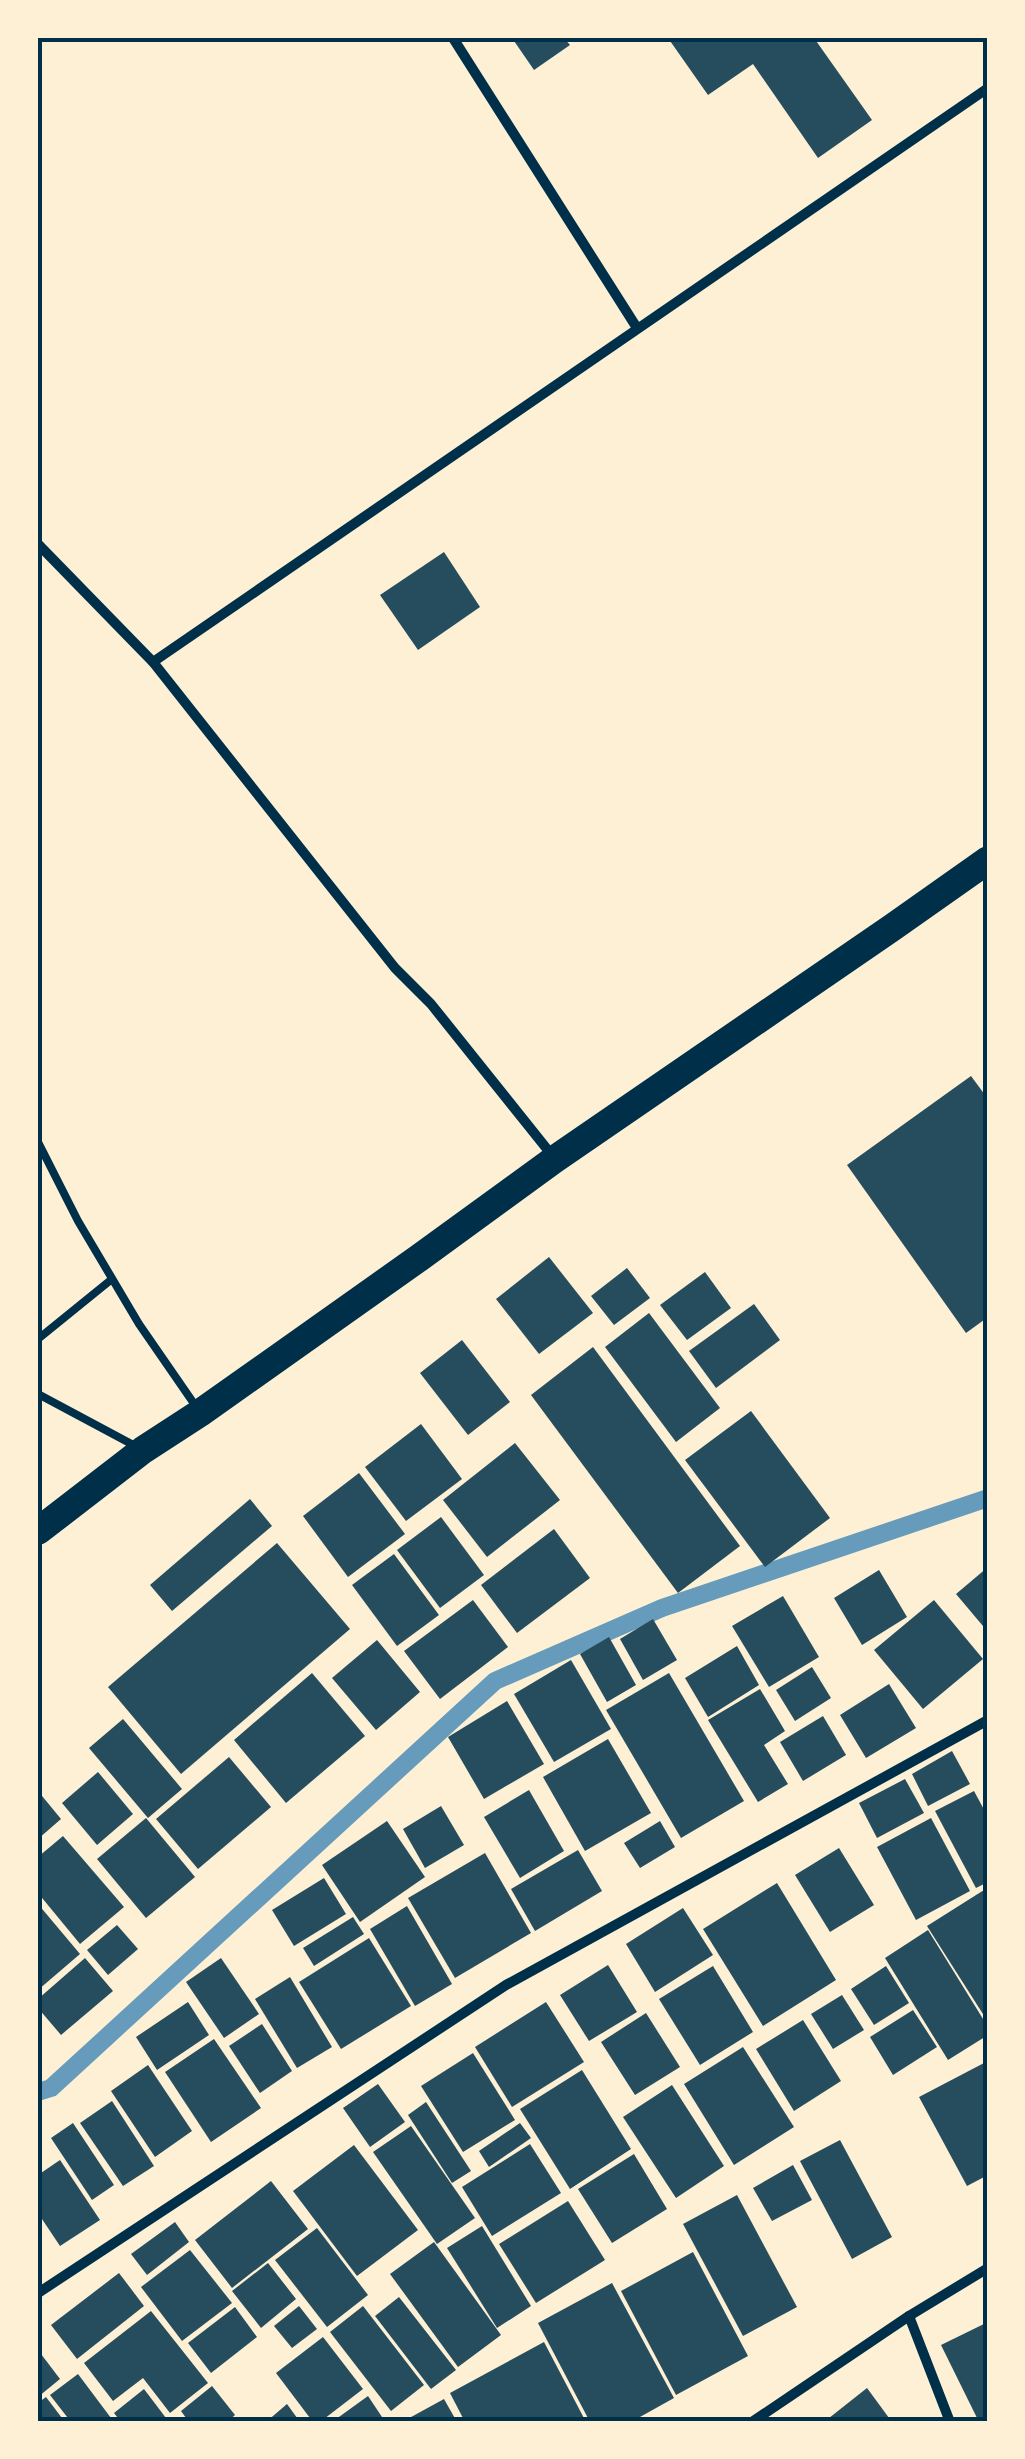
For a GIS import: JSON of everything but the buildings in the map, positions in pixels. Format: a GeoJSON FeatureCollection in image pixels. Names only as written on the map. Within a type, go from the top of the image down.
{"type":"FeatureCollection","features":[{"type":"Feature","properties":{"kind":"highway"},"geometry":{"type":"LineString","coordinates":[[38,1531],[143,1450],[988,860]]}},
{"type":"Feature","properties":{"kind":"street"},"geometry":{"type":"LineString","coordinates":[[453,38],[636,328]]}},
{"type":"Feature","properties":{"kind":"street"},"geometry":{"type":"LineString","coordinates":[[153,662],[988,88]]}},
{"type":"Feature","properties":{"kind":"street"},"geometry":{"type":"LineString","coordinates":[[38,544],[153,662],[395,968],[431,1004],[555,1159]]}},
{"type":"Feature","properties":{"kind":"street"},"geometry":{"type":"LineString","coordinates":[[38,2294],[506,1985],[988,1720]]}},
{"type":"Feature","properties":{"kind":"street"},"geometry":{"type":"LineString","coordinates":[[752,2422],[988,2268]]}},
{"type":"Feature","properties":{"kind":"street"},"geometry":{"type":"LineString","coordinates":[[910,2316],[950,2422]]}},
{"type":"Feature","properties":{"kind":"lane"},"geometry":{"type":"LineString","coordinates":[[38,1142],[112,1279],[200,1413]]}},
{"type":"Feature","properties":{"kind":"lane"},"geometry":{"type":"LineString","coordinates":[[38,1338],[112,1279]]}},
{"type":"Feature","properties":{"kind":"lane"},"geometry":{"type":"LineString","coordinates":[[38,1394],[143,1450]]}},
{"type":"Feature","properties":{"kind":"waterway"},"geometry":{"type":"LineString","coordinates":[[38,2092],[51,2088],[495,1681],[662,1608],[988,1498]]}}]}
